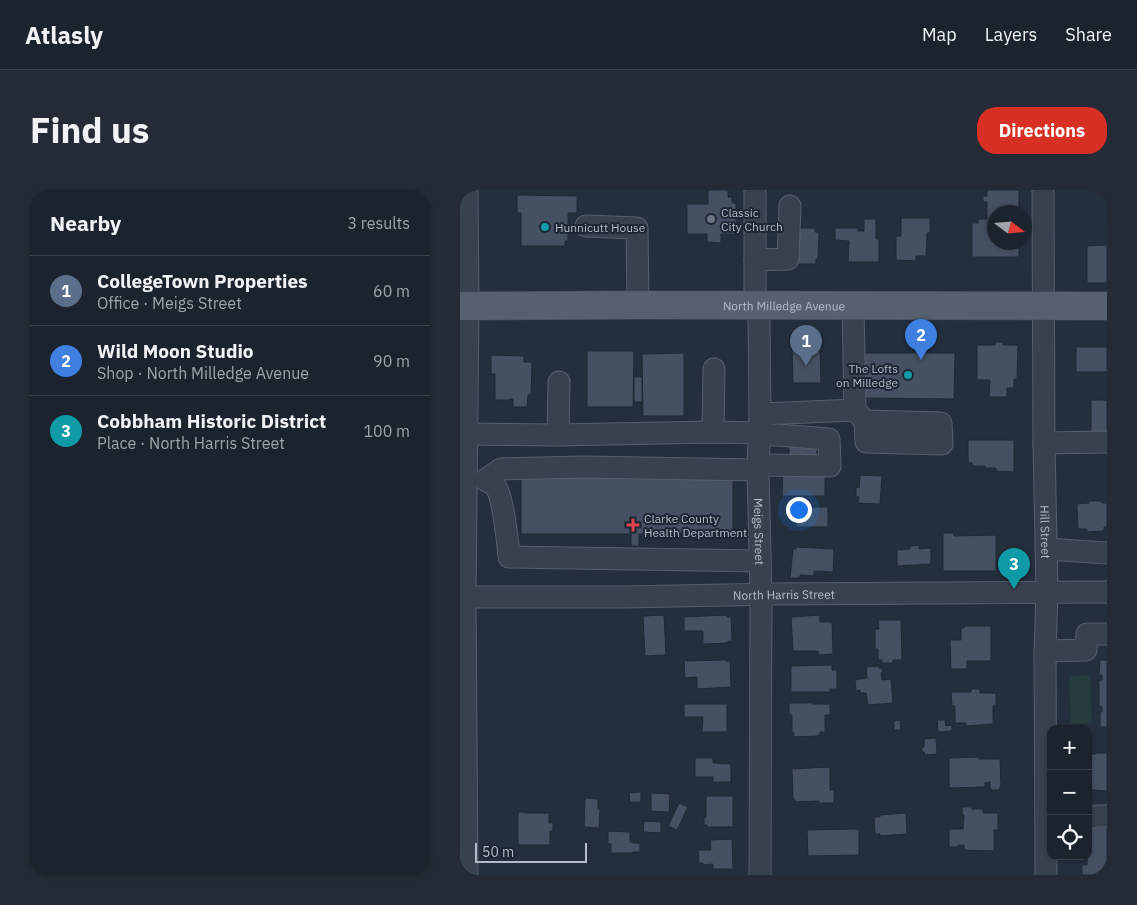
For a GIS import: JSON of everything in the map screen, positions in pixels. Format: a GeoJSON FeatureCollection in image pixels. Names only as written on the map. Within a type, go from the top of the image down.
{"type":"FeatureCollection","features":[{"type":"Feature","properties":{"kind":"main road","name":"North Milledge Avenue"},"geometry":{"type":"LineString","coordinates":[[464,306],[1107,306]]}},
{"type":"Feature","properties":{"kind":"street"},"geometry":{"type":"LineString","coordinates":[[467,190],[464,306],[466,434],[462,597],[467,875]]}},
{"type":"Feature","properties":{"kind":"street","name":"Meigs Street"},"geometry":{"type":"LineString","coordinates":[[755,190],[760,427],[758,467],[761,595],[760,875]]}},
{"type":"Feature","properties":{"kind":"street","name":"Hill Street"},"geometry":{"type":"LineString","coordinates":[[1043,190],[1044,443],[1047,592],[1045,651],[1048,815]]}},
{"type":"Feature","properties":{"kind":"street"},"geometry":{"type":"LineString","coordinates":[[755,260],[788,259],[790,206]]}},
{"type":"Feature","properties":{"kind":"street"},"geometry":{"type":"LineString","coordinates":[[586,226],[637,228],[638,305]]}},
{"type":"Feature","properties":{"kind":"street"},"geometry":{"type":"LineString","coordinates":[[853,305],[860,415]]}},
{"type":"Feature","properties":{"kind":"street"},"geometry":{"type":"LineString","coordinates":[[713,432],[714,369]]}},
{"type":"Feature","properties":{"kind":"street"},"geometry":{"type":"LineString","coordinates":[[558,436],[559,382]]}},
{"type":"Feature","properties":{"kind":"street"},"geometry":{"type":"LineString","coordinates":[[466,434],[558,436],[713,432],[860,415],[941,423]]}},
{"type":"Feature","properties":{"kind":"street"},"geometry":{"type":"LineString","coordinates":[[760,427],[777,435],[830,439],[830,466],[584,466],[501,469],[485,480],[495,485],[499,492],[509,557],[760,561]]}},
{"type":"Feature","properties":{"kind":"street"},"geometry":{"type":"LineString","coordinates":[[1044,443],[1107,442]]}},
{"type":"Feature","properties":{"kind":"street"},"geometry":{"type":"LineString","coordinates":[[1046,549],[1107,553]]}},
{"type":"Feature","properties":{"kind":"street","name":"North Harris Street"},"geometry":{"type":"LineString","coordinates":[[462,597],[1107,592]]}},
{"type":"Feature","properties":{"kind":"street"},"geometry":{"type":"LineString","coordinates":[[1045,651],[1086,650],[1087,634],[1107,634]]}},
{"type":"Feature","properties":{"kind":"street"},"geometry":{"type":"LineString","coordinates":[[1092,817],[1107,816]]}},
{"type":"Feature","properties":{"kind":"street","name":"Hill Street"},"geometry":{"type":"LineString","coordinates":[[1046,875],[1047,848]]}},
{"type":"Feature","properties":{"kind":"green space"},"geometry":{"type":"Polygon","coordinates":[[[1090,675],[1092,723],[1071,724],[1069,676],[1090,675]]]}},
{"type":"Feature","properties":{"kind":"building","name":"Classic City Church"},"geometry":{"type":"Polygon","coordinates":[[[708,190],[728,190],[728,197],[732,197],[732,203],[736,203],[736,234],[721,234],[721,243],[707,242],[707,234],[687,234],[687,204],[708,204],[708,190]]]}},
{"type":"Feature","properties":{"kind":"building"},"geometry":{"type":"Polygon","coordinates":[[[987,190],[1019,190],[1019,205],[987,205],[987,202],[983,202],[983,196],[987,196],[987,190]]]}},
{"type":"Feature","properties":{"kind":"building","name":"Hunnicutt House"},"geometry":{"type":"Polygon","coordinates":[[[517,195],[577,196],[577,213],[568,213],[568,241],[565,241],[565,246],[521,246],[521,213],[517,213],[517,195]]]}},
{"type":"Feature","properties":{"kind":"building"},"geometry":{"type":"Polygon","coordinates":[[[901,218],[930,218],[930,233],[927,233],[926,256],[916,256],[916,261],[896,260],[896,236],[901,236],[901,218]]]}},
{"type":"Feature","properties":{"kind":"building"},"geometry":{"type":"Polygon","coordinates":[[[864,219],[876,219],[876,239],[879,239],[879,262],[848,262],[849,241],[835,240],[835,228],[858,228],[858,231],[864,231],[864,219]]]}},
{"type":"Feature","properties":{"kind":"building"},"geometry":{"type":"Polygon","coordinates":[[[978,219],[987,219],[987,250],[1019,250],[1019,257],[972,257],[972,223],[978,223],[978,219]]]}},
{"type":"Feature","properties":{"kind":"building"},"geometry":{"type":"Polygon","coordinates":[[[1106,224],[1107,283],[1087,283],[1087,246],[1106,245],[1106,224]]]}},
{"type":"Feature","properties":{"kind":"building"},"geometry":{"type":"Polygon","coordinates":[[[798,228],[815,228],[815,232],[819,232],[818,259],[816,259],[816,264],[798,264],[798,228]]]}},
{"type":"Feature","properties":{"kind":"building"},"geometry":{"type":"Polygon","coordinates":[[[995,342],[1003,342],[1003,345],[1018,345],[1017,379],[1014,379],[1014,388],[1007,388],[1007,397],[989,397],[990,380],[977,380],[977,345],[995,345],[995,342]]]}},
{"type":"Feature","properties":{"kind":"building"},"geometry":{"type":"Polygon","coordinates":[[[1076,347],[1107,347],[1107,372],[1076,372],[1076,347]]]}},
{"type":"Feature","properties":{"kind":"building"},"geometry":{"type":"Polygon","coordinates":[[[792,348],[820,348],[821,383],[793,383],[792,348]]]}},
{"type":"Feature","properties":{"kind":"building"},"geometry":{"type":"Polygon","coordinates":[[[587,351],[634,351],[633,407],[587,407],[587,351]]]}},
{"type":"Feature","properties":{"kind":"building"},"geometry":{"type":"Polygon","coordinates":[[[684,353],[684,416],[643,416],[642,354],[684,353]]]}},
{"type":"Feature","properties":{"kind":"building","name":"The Lofts on Milledge"},"geometry":{"type":"Polygon","coordinates":[[[861,353],[955,353],[954,399],[861,398],[861,353]]]}},
{"type":"Feature","properties":{"kind":"building"},"geometry":{"type":"Polygon","coordinates":[[[491,355],[524,356],[524,362],[532,362],[531,395],[528,395],[527,407],[513,407],[513,399],[495,400],[495,374],[491,374],[491,355]]]}},
{"type":"Feature","properties":{"kind":"building"},"geometry":{"type":"Polygon","coordinates":[[[634,377],[642,377],[642,402],[634,402],[634,377]]]}},
{"type":"Feature","properties":{"kind":"building"},"geometry":{"type":"Polygon","coordinates":[[[1091,400],[1107,400],[1107,441],[1091,435],[1091,400]]]}},
{"type":"Feature","properties":{"kind":"building"},"geometry":{"type":"Polygon","coordinates":[[[789,440],[817,440],[817,461],[789,461],[789,440]]]}},
{"type":"Feature","properties":{"kind":"building"},"geometry":{"type":"Polygon","coordinates":[[[968,440],[1014,440],[1014,472],[996,471],[996,468],[985,468],[985,466],[972,466],[972,463],[968,462],[968,440]]]}},
{"type":"Feature","properties":{"kind":"building"},"geometry":{"type":"Polygon","coordinates":[[[783,472],[825,473],[825,496],[782,496],[783,472]]]}},
{"type":"Feature","properties":{"kind":"building"},"geometry":{"type":"Polygon","coordinates":[[[521,474],[733,475],[733,534],[639,534],[639,546],[631,546],[631,534],[521,534],[521,474]]]}},
{"type":"Feature","properties":{"kind":"building"},"geometry":{"type":"Polygon","coordinates":[[[860,475],[882,476],[880,504],[858,503],[859,497],[856,496],[856,487],[859,488],[860,475]]]}},
{"type":"Feature","properties":{"kind":"building"},"geometry":{"type":"Polygon","coordinates":[[[1089,501],[1107,503],[1107,527],[1104,527],[1104,531],[1087,532],[1087,529],[1078,529],[1077,504],[1089,503],[1089,501]]]}},
{"type":"Feature","properties":{"kind":"building"},"geometry":{"type":"Polygon","coordinates":[[[794,507],[828,507],[828,527],[796,527],[794,507]]]}},
{"type":"Feature","properties":{"kind":"building"},"geometry":{"type":"Polygon","coordinates":[[[943,533],[954,533],[954,536],[996,535],[996,571],[943,571],[943,533]]]}},
{"type":"Feature","properties":{"kind":"building"},"geometry":{"type":"Polygon","coordinates":[[[919,545],[919,549],[931,548],[931,564],[897,566],[897,550],[910,549],[910,546],[919,545]]]}},
{"type":"Feature","properties":{"kind":"building"},"geometry":{"type":"Polygon","coordinates":[[[796,547],[834,549],[833,572],[814,571],[814,576],[800,575],[800,578],[790,578],[793,549],[796,549],[796,547]]]}},
{"type":"Feature","properties":{"kind":"building"},"geometry":{"type":"Polygon","coordinates":[[[664,615],[666,655],[645,656],[643,616],[664,615]]]}},
{"type":"Feature","properties":{"kind":"building"},"geometry":{"type":"Polygon","coordinates":[[[727,615],[727,617],[731,617],[732,641],[728,641],[728,643],[703,644],[703,631],[684,631],[684,617],[727,615]]]}},
{"type":"Feature","properties":{"kind":"building"},"geometry":{"type":"Polygon","coordinates":[[[820,615],[820,622],[832,622],[833,654],[818,655],[818,651],[793,651],[791,617],[820,615]]]}},
{"type":"Feature","properties":{"kind":"building"},"geometry":{"type":"Polygon","coordinates":[[[878,620],[901,620],[902,660],[893,660],[893,663],[882,663],[882,660],[878,660],[878,649],[875,649],[875,629],[879,629],[878,620]]]}},
{"type":"Feature","properties":{"kind":"building"},"geometry":{"type":"Polygon","coordinates":[[[964,626],[991,626],[991,661],[967,661],[967,669],[951,669],[950,640],[961,640],[961,628],[964,628],[964,626]]]}},
{"type":"Feature","properties":{"kind":"building"},"geometry":{"type":"Polygon","coordinates":[[[1100,660],[1107,660],[1107,727],[1100,727],[1102,707],[1099,706],[1099,680],[1102,680],[1102,675],[1099,675],[1100,660]]]}},
{"type":"Feature","properties":{"kind":"building"},"geometry":{"type":"Polygon","coordinates":[[[684,661],[730,661],[731,687],[697,689],[697,677],[685,678],[684,661]]]}},
{"type":"Feature","properties":{"kind":"building"},"geometry":{"type":"Polygon","coordinates":[[[832,665],[832,670],[837,670],[837,689],[830,689],[830,692],[791,692],[791,666],[832,665]]]}},
{"type":"Feature","properties":{"kind":"building"},"geometry":{"type":"Polygon","coordinates":[[[879,666],[883,672],[881,673],[882,680],[891,679],[893,703],[868,705],[866,693],[860,693],[860,690],[856,691],[855,680],[867,678],[866,667],[879,666]]]}},
{"type":"Feature","properties":{"kind":"building"},"geometry":{"type":"Polygon","coordinates":[[[971,689],[980,689],[980,693],[996,693],[996,706],[993,706],[993,724],[966,726],[966,723],[955,723],[955,706],[952,706],[951,692],[971,692],[971,689]]]}},
{"type":"Feature","properties":{"kind":"building"},"geometry":{"type":"Polygon","coordinates":[[[789,703],[830,704],[830,715],[825,715],[825,732],[820,732],[818,736],[793,737],[792,715],[789,715],[789,703]]]}},
{"type":"Feature","properties":{"kind":"building"},"geometry":{"type":"Polygon","coordinates":[[[684,704],[727,704],[727,732],[702,732],[703,717],[684,717],[684,704]]]}},
{"type":"Feature","properties":{"kind":"building"},"geometry":{"type":"Polygon","coordinates":[[[900,720],[901,730],[894,730],[894,721],[900,720]]]}},
{"type":"Feature","properties":{"kind":"building"},"geometry":{"type":"Polygon","coordinates":[[[937,720],[945,720],[946,726],[952,725],[952,731],[938,732],[937,720]]]}},
{"type":"Feature","properties":{"kind":"building"},"geometry":{"type":"Polygon","coordinates":[[[936,738],[937,754],[925,755],[922,752],[924,739],[936,738]]]}},
{"type":"Feature","properties":{"kind":"building"},"geometry":{"type":"Polygon","coordinates":[[[1107,753],[1107,791],[1092,789],[1092,754],[1107,753]]]}},
{"type":"Feature","properties":{"kind":"building"},"geometry":{"type":"Polygon","coordinates":[[[979,757],[979,759],[1000,759],[1001,785],[999,790],[992,790],[990,782],[985,783],[985,787],[949,788],[949,758],[979,757]]]}},
{"type":"Feature","properties":{"kind":"building"},"geometry":{"type":"Polygon","coordinates":[[[695,758],[713,758],[713,763],[731,764],[731,782],[713,782],[713,777],[695,777],[695,758]]]}},
{"type":"Feature","properties":{"kind":"building"},"geometry":{"type":"Polygon","coordinates":[[[830,767],[830,790],[834,790],[834,803],[819,803],[819,801],[796,802],[793,798],[792,769],[830,767]]]}},
{"type":"Feature","properties":{"kind":"building"},"geometry":{"type":"Polygon","coordinates":[[[641,792],[641,802],[630,802],[629,793],[641,792]]]}},
{"type":"Feature","properties":{"kind":"building"},"geometry":{"type":"Polygon","coordinates":[[[651,793],[670,794],[669,812],[651,811],[651,793]]]}},
{"type":"Feature","properties":{"kind":"building"},"geometry":{"type":"Polygon","coordinates":[[[706,796],[733,796],[733,827],[707,827],[707,825],[704,825],[706,796]]]}},
{"type":"Feature","properties":{"kind":"building"},"geometry":{"type":"Polygon","coordinates":[[[585,798],[598,799],[598,809],[600,809],[599,828],[584,827],[585,798]]]}},
{"type":"Feature","properties":{"kind":"building"},"geometry":{"type":"Polygon","coordinates":[[[679,803],[688,807],[677,830],[668,826],[679,803]]]}},
{"type":"Feature","properties":{"kind":"building"},"geometry":{"type":"Polygon","coordinates":[[[962,807],[983,809],[983,813],[998,813],[998,830],[994,830],[994,851],[964,850],[964,845],[949,847],[949,829],[963,829],[964,815],[962,815],[962,807]]]}},
{"type":"Feature","properties":{"kind":"building"},"geometry":{"type":"Polygon","coordinates":[[[518,812],[549,813],[549,823],[553,823],[553,831],[550,831],[550,845],[518,845],[518,812]]]}},
{"type":"Feature","properties":{"kind":"building"},"geometry":{"type":"Polygon","coordinates":[[[906,813],[907,834],[880,836],[880,834],[875,834],[874,817],[906,813]]]}},
{"type":"Feature","properties":{"kind":"building"},"geometry":{"type":"Polygon","coordinates":[[[644,821],[661,822],[661,833],[643,832],[644,821]]]}},
{"type":"Feature","properties":{"kind":"building"},"geometry":{"type":"Polygon","coordinates":[[[1092,827],[1107,827],[1107,875],[1082,875],[1082,865],[1087,865],[1087,860],[1092,860],[1092,827]]]}},
{"type":"Feature","properties":{"kind":"building"},"geometry":{"type":"Polygon","coordinates":[[[859,829],[859,855],[808,856],[807,830],[859,829]]]}},
{"type":"Feature","properties":{"kind":"building"},"geometry":{"type":"Polygon","coordinates":[[[608,831],[630,832],[630,842],[640,843],[640,852],[611,853],[611,844],[608,844],[608,831]]]}},
{"type":"Feature","properties":{"kind":"building"},"geometry":{"type":"Polygon","coordinates":[[[732,839],[733,869],[713,869],[713,864],[703,865],[703,863],[699,863],[698,850],[711,850],[710,840],[732,839]]]}},
{"type":"Feature","properties":{"kind":"place","name":"Classic City Church"},"geometry":{"type":"Point","coordinates":[711,219]}},
{"type":"Feature","properties":{"kind":"place","name":"Hunnicutt House"},"geometry":{"type":"Point","coordinates":[545,227]}},
{"type":"Feature","properties":{"kind":"place","name":"Wild Moon Studio"},"geometry":{"type":"Point","coordinates":[921,360]}},
{"type":"Feature","properties":{"kind":"place","name":"CollegeTown Properties"},"geometry":{"type":"Point","coordinates":[806,366]}},
{"type":"Feature","properties":{"kind":"place","name":"The Lofts on Milledge"},"geometry":{"type":"Point","coordinates":[908,375]}},
{"type":"Feature","properties":{"kind":"place","name":"Clarke County Health Department"},"geometry":{"type":"Point","coordinates":[633,525]}},
{"type":"Feature","properties":{"kind":"place","name":"Cobbham Historic District"},"geometry":{"type":"Point","coordinates":[1014,589]}}]}
